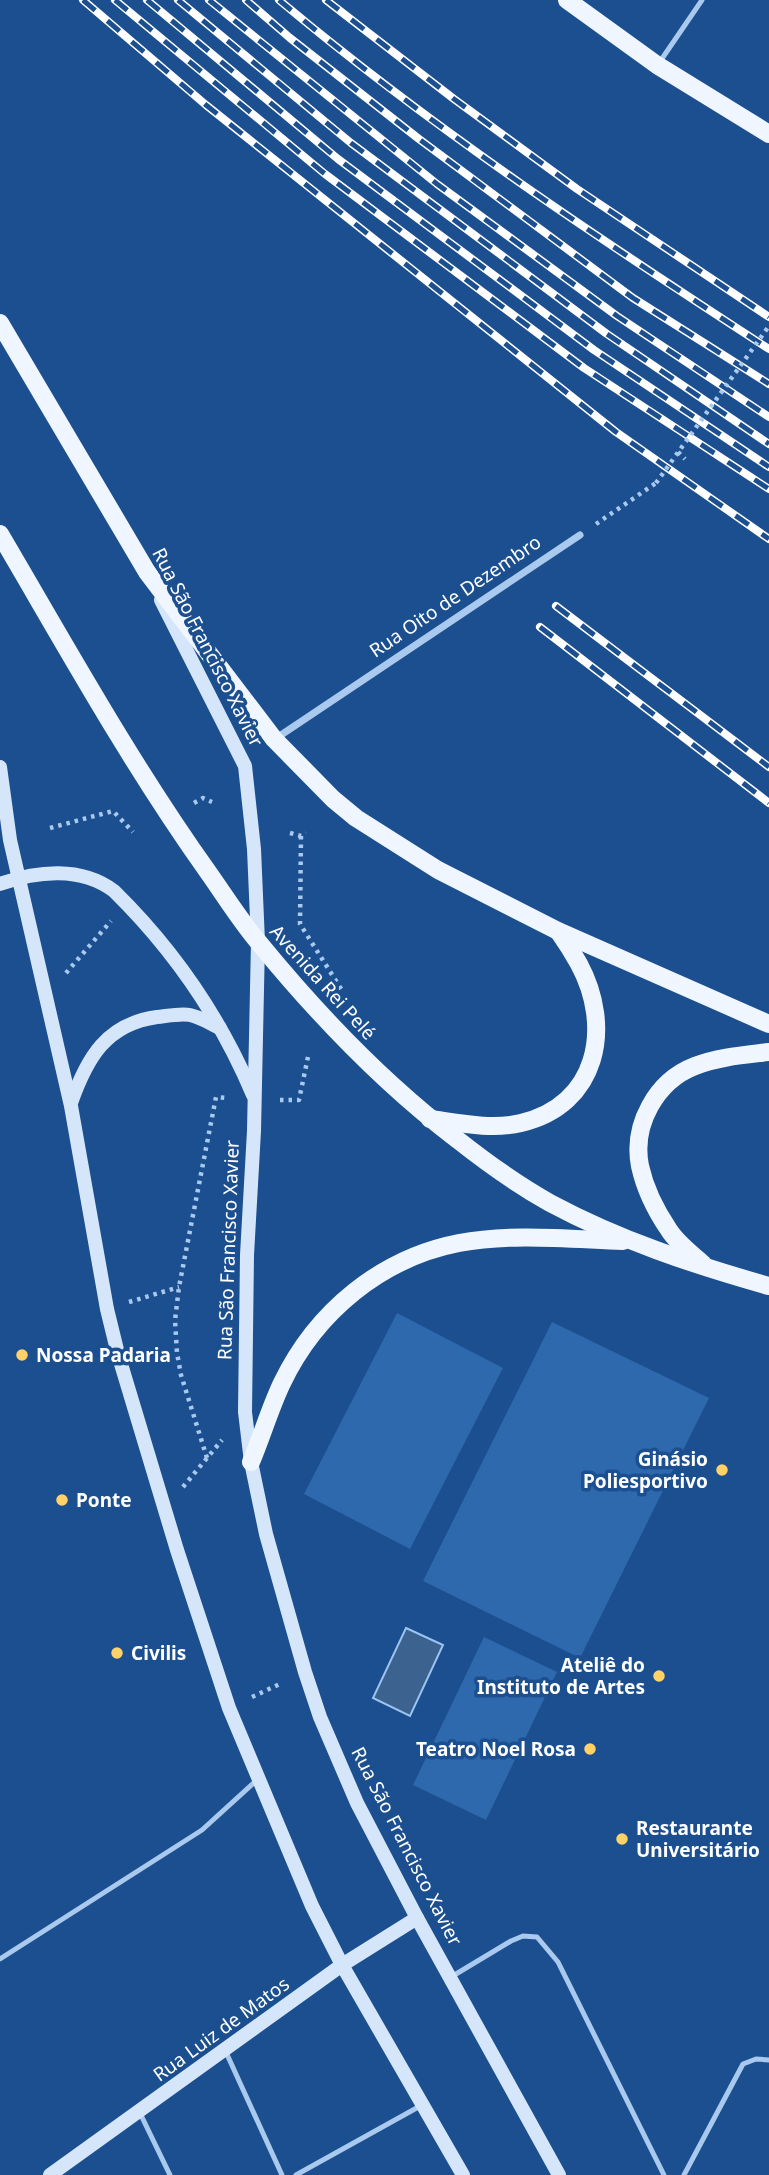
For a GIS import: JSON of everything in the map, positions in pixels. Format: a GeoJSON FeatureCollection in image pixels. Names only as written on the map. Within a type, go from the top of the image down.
{"type":"FeatureCollection","features":[{"type":"Feature","properties":{"kind":"main road"},"geometry":{"type":"LineString","coordinates":[[567,0],[657,65],[769,134]]}},
{"type":"Feature","properties":{"kind":"main road","name":"Rua São Francisco Xavier"},"geometry":{"type":"LineString","coordinates":[[0,323],[147,572],[245,766],[254,849],[258,943],[255,1100],[247,1255],[245,1412],[251,1462],[266,1534],[320,1717],[357,1803],[417,1918],[559,2175]]}},
{"type":"Feature","properties":{"kind":"main road","name":"Avenida Rei Pelé"},"geometry":{"type":"LineString","coordinates":[[0,534],[157,799],[258,943],[325,1019],[393,1087],[489,1164],[550,1203],[632,1241],[707,1269],[769,1286]]}},
{"type":"Feature","properties":{"kind":"main road"},"geometry":{"type":"LineString","coordinates":[[147,572],[274,739],[332,799],[356,818],[438,870],[558,931],[769,1024]]}},
{"type":"Feature","properties":{"kind":"main road"},"geometry":{"type":"LineString","coordinates":[[0,767],[10,840],[71,1106],[107,1309],[165,1509],[229,1708],[312,1906],[342,1965],[463,2175]]}},
{"type":"Feature","properties":{"kind":"main road"},"geometry":{"type":"LineString","coordinates":[[0,884],[19,877],[49,873],[76,874],[102,882],[127,904],[176,963],[221,1029],[255,1100]]}},
{"type":"Feature","properties":{"kind":"main road"},"geometry":{"type":"LineString","coordinates":[[430,1119],[484,1126],[520,1124],[551,1113],[572,1096],[586,1077],[595,1051],[596,1024],[591,997],[580,965],[558,931]]}},
{"type":"Feature","properties":{"kind":"main road"},"geometry":{"type":"LineString","coordinates":[[71,1106],[81,1075],[95,1051],[117,1031],[140,1019],[190,1015],[221,1029]]}},
{"type":"Feature","properties":{"kind":"main road"},"geometry":{"type":"LineString","coordinates":[[707,1269],[671,1233],[651,1201],[640,1165],[639,1137],[647,1109],[664,1085],[694,1066],[726,1057],[769,1052]]}},
{"type":"Feature","properties":{"kind":"main road"},"geometry":{"type":"LineString","coordinates":[[251,1462],[282,1382],[306,1341],[340,1303],[377,1274],[422,1252],[460,1243],[517,1238],[632,1241]]}},
{"type":"Feature","properties":{"kind":"main road","name":"Rua Luiz de Matos"},"geometry":{"type":"LineString","coordinates":[[50,2175],[342,1965],[417,1918]]}},
{"type":"Feature","properties":{"kind":"street","name":"Rua Oito de Dezembro"},"geometry":{"type":"LineString","coordinates":[[274,739],[580,535]]}},
{"type":"Feature","properties":{"kind":"lane"},"geometry":{"type":"LineString","coordinates":[[657,65],[702,0]]}},
{"type":"Feature","properties":{"kind":"lane"},"geometry":{"type":"LineString","coordinates":[[0,1959],[202,1830],[258,1778]]}},
{"type":"Feature","properties":{"kind":"lane"},"geometry":{"type":"LineString","coordinates":[[451,1977],[511,1941],[523,1936],[537,1937],[558,1962],[664,2175]]}},
{"type":"Feature","properties":{"kind":"lane"},"geometry":{"type":"LineString","coordinates":[[225,2050],[282,2175]]}},
{"type":"Feature","properties":{"kind":"lane"},"geometry":{"type":"LineString","coordinates":[[684,2175],[743,2064],[756,2059],[769,2060]]}},
{"type":"Feature","properties":{"kind":"lane"},"geometry":{"type":"LineString","coordinates":[[296,2175],[423,2104]]}},
{"type":"Feature","properties":{"kind":"lane"},"geometry":{"type":"LineString","coordinates":[[139,2111],[170,2175]]}},
{"type":"Feature","properties":{"kind":"path"},"geometry":{"type":"LineString","coordinates":[[580,535],[656,483],[769,326]]}},
{"type":"Feature","properties":{"kind":"path"},"geometry":{"type":"LineString","coordinates":[[678,452],[685,459]]}},
{"type":"Feature","properties":{"kind":"path"},"geometry":{"type":"LineString","coordinates":[[193,803],[203,798],[212,802]]}},
{"type":"Feature","properties":{"kind":"path"},"geometry":{"type":"LineString","coordinates":[[50,828],[113,811],[133,832]]}},
{"type":"Feature","properties":{"kind":"path"},"geometry":{"type":"LineString","coordinates":[[290,833],[303,834],[300,923],[344,992]]}},
{"type":"Feature","properties":{"kind":"path"},"geometry":{"type":"LineString","coordinates":[[45,997],[127,904]]}},
{"type":"Feature","properties":{"kind":"path"},"geometry":{"type":"LineString","coordinates":[[279,1100],[299,1100],[309,1052]]}},
{"type":"Feature","properties":{"kind":"path"},"geometry":{"type":"LineString","coordinates":[[207,1458],[181,1375],[175,1320],[178,1287],[216,1097]]}},
{"type":"Feature","properties":{"kind":"path"},"geometry":{"type":"LineString","coordinates":[[107,1309],[178,1287]]}},
{"type":"Feature","properties":{"kind":"path"},"geometry":{"type":"LineString","coordinates":[[165,1509],[245,1412]]}},
{"type":"Feature","properties":{"kind":"path"},"geometry":{"type":"LineString","coordinates":[[229,1708],[305,1672]]}},
{"type":"Feature","properties":{"kind":"shaded area"},"geometry":{"type":"Polygon","coordinates":[[[397,1313],[503,1368],[410,1549],[304,1494],[397,1313]]]}},
{"type":"Feature","properties":{"kind":"shaded area"},"geometry":{"type":"Polygon","coordinates":[[[552,1322],[709,1398],[580,1658],[423,1581],[552,1322]]]}},
{"type":"Feature","properties":{"kind":"shaded area"},"geometry":{"type":"Polygon","coordinates":[[[406,1628],[443,1645],[410,1716],[373,1698],[406,1628]]]}},
{"type":"Feature","properties":{"kind":"shaded area"},"geometry":{"type":"Polygon","coordinates":[[[484,1637],[557,1672],[486,1820],[413,1785],[484,1637]]]}},
{"type":"Feature","properties":{"kind":"railway"},"geometry":{"type":"LineString","coordinates":[[83,0],[206,105],[616,432],[769,539]]}},
{"type":"Feature","properties":{"kind":"railway"},"geometry":{"type":"LineString","coordinates":[[115,0],[325,174],[584,368],[769,489]]}},
{"type":"Feature","properties":{"kind":"railway"},"geometry":{"type":"LineString","coordinates":[[147,0],[338,159],[594,350],[769,467]]}},
{"type":"Feature","properties":{"kind":"railway"},"geometry":{"type":"LineString","coordinates":[[178,0],[351,143],[607,334],[769,444]]}},
{"type":"Feature","properties":{"kind":"railway"},"geometry":{"type":"LineString","coordinates":[[209,0],[437,184],[617,316],[769,417]]}},
{"type":"Feature","properties":{"kind":"railway"},"geometry":{"type":"LineString","coordinates":[[246,0],[419,139],[633,298],[769,384]]}},
{"type":"Feature","properties":{"kind":"railway"},"geometry":{"type":"LineString","coordinates":[[279,0],[337,48],[457,138],[643,267],[769,349]]}},
{"type":"Feature","properties":{"kind":"railway"},"geometry":{"type":"LineString","coordinates":[[326,0],[577,189],[769,317]]}},
{"type":"Feature","properties":{"kind":"railway"},"geometry":{"type":"LineString","coordinates":[[556,606],[769,767]]}},
{"type":"Feature","properties":{"kind":"railway"},"geometry":{"type":"LineString","coordinates":[[540,627],[769,803]]}},
{"type":"Feature","properties":{"kind":"place","name":"Nossa Padaria"},"geometry":{"type":"Point","coordinates":[22,1355]}},
{"type":"Feature","properties":{"kind":"place","name":"Ginásio Poliesportivo"},"geometry":{"type":"Point","coordinates":[722,1470]}},
{"type":"Feature","properties":{"kind":"place","name":"Ponte"},"geometry":{"type":"Point","coordinates":[62,1500]}},
{"type":"Feature","properties":{"kind":"place","name":"Civilis"},"geometry":{"type":"Point","coordinates":[117,1653]}},
{"type":"Feature","properties":{"kind":"place","name":"Ateliê do Instituto de Artes"},"geometry":{"type":"Point","coordinates":[659,1676]}},
{"type":"Feature","properties":{"kind":"place","name":"Teatro Noel Rosa"},"geometry":{"type":"Point","coordinates":[590,1749]}},
{"type":"Feature","properties":{"kind":"place","name":"Restaurante Universitário"},"geometry":{"type":"Point","coordinates":[622,1839]}}]}
